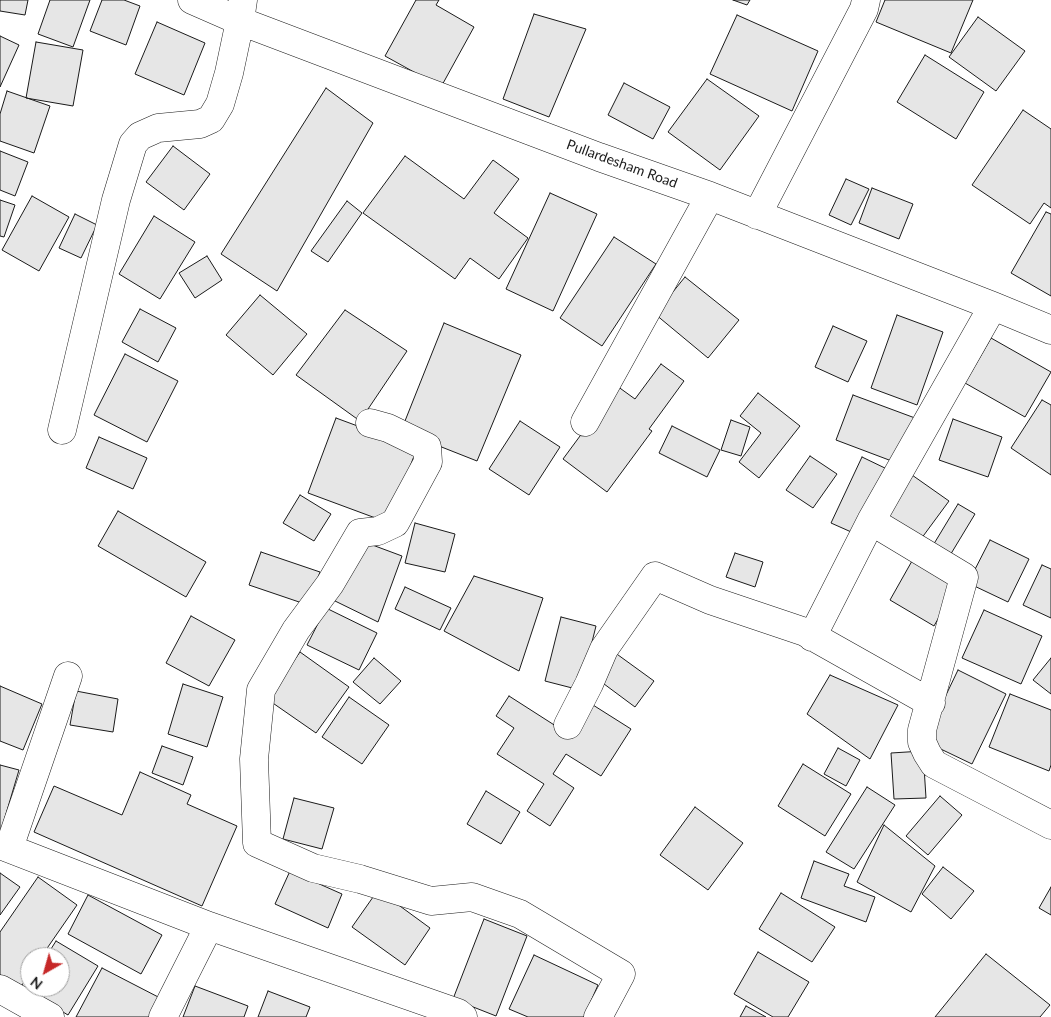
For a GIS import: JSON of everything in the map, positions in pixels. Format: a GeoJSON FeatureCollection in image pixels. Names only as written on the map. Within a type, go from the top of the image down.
{"type":"FeatureCollection","features":[{"type":"Feature","properties":{"kind":"street","name":"Pullardesham Road"},"geometry":{"type":"LineString","coordinates":[[192,0],[242,10],[599,157],[710,196],[1051,330]]}},
{"type":"Feature","properties":{"kind":"street"},"geometry":{"type":"LineString","coordinates":[[757,215],[864,9],[866,0]]}},
{"type":"Feature","properties":{"kind":"street"},"geometry":{"type":"LineString","coordinates":[[62,430],[116,200],[133,144],[140,136],[158,128],[200,124],[211,120],[220,104],[229,73],[242,10]]}},
{"type":"Feature","properties":{"kind":"street"},"geometry":{"type":"LineString","coordinates":[[585,422],[710,196]]}},
{"type":"Feature","properties":{"kind":"street"},"geometry":{"type":"LineString","coordinates":[[812,637],[871,521],[993,306]]}},
{"type":"Feature","properties":{"kind":"street"},"geometry":{"type":"LineString","coordinates":[[370,423],[388,428],[427,447],[428,462],[395,523],[378,531],[360,533],[330,584],[296,630],[261,690],[254,759],[257,843],[313,868],[360,879],[431,901],[472,896],[520,914],[621,974],[598,1017]]}},
{"type":"Feature","properties":{"kind":"street"},"geometry":{"type":"LineString","coordinates":[[871,521],[964,577],[931,703],[922,730],[922,742],[934,764],[1051,825]]}},
{"type":"Feature","properties":{"kind":"street"},"geometry":{"type":"LineString","coordinates":[[568,725],[604,649],[655,576],[710,600],[805,632],[931,703]]}},
{"type":"Feature","properties":{"kind":"street"},"geometry":{"type":"LineString","coordinates":[[68,676],[5,846],[209,926],[458,1013],[463,1017]]}},
{"type":"Feature","properties":{"kind":"street"},"geometry":{"type":"LineString","coordinates":[[163,1017],[209,926]]}},
{"type":"Feature","properties":{"kind":"street"},"geometry":{"type":"LineString","coordinates":[[0,989],[50,1017]]}},
{"type":"Feature","properties":{"kind":"building"},"geometry":{"type":"Polygon","coordinates":[[[0,0],[28,0],[25,15],[0,11],[0,0]]]}},
{"type":"Feature","properties":{"kind":"building"},"geometry":{"type":"Polygon","coordinates":[[[50,0],[90,0],[73,47],[38,34],[50,0]]]}},
{"type":"Feature","properties":{"kind":"building"},"geometry":{"type":"Polygon","coordinates":[[[102,0],[124,0],[140,6],[126,45],[90,31],[102,0]]]}},
{"type":"Feature","properties":{"kind":"building"},"geometry":{"type":"Polygon","coordinates":[[[416,0],[439,0],[436,5],[474,27],[441,87],[385,56],[416,0]]]}},
{"type":"Feature","properties":{"kind":"building"},"geometry":{"type":"Polygon","coordinates":[[[733,0],[750,0],[747,5],[733,0]]]}},
{"type":"Feature","properties":{"kind":"building"},"geometry":{"type":"Polygon","coordinates":[[[885,0],[973,0],[951,53],[876,22],[885,0]]]}},
{"type":"Feature","properties":{"kind":"building"},"geometry":{"type":"Polygon","coordinates":[[[534,14],[586,29],[549,117],[503,99],[534,14]]]}},
{"type":"Feature","properties":{"kind":"building"},"geometry":{"type":"Polygon","coordinates":[[[737,15],[818,51],[792,111],[710,74],[737,15]]]}},
{"type":"Feature","properties":{"kind":"building"},"geometry":{"type":"Polygon","coordinates":[[[978,17],[1025,51],[996,91],[949,57],[978,17]]]}},
{"type":"Feature","properties":{"kind":"building"},"geometry":{"type":"Polygon","coordinates":[[[157,22],[205,43],[184,95],[135,74],[157,22]]]}},
{"type":"Feature","properties":{"kind":"building"},"geometry":{"type":"Polygon","coordinates":[[[0,36],[19,45],[0,87],[0,36]]]}},
{"type":"Feature","properties":{"kind":"building"},"geometry":{"type":"Polygon","coordinates":[[[36,42],[83,50],[73,106],[26,98],[36,42]]]}},
{"type":"Feature","properties":{"kind":"building"},"geometry":{"type":"Polygon","coordinates":[[[925,55],[984,92],[956,139],[897,102],[925,55]]]}},
{"type":"Feature","properties":{"kind":"building"},"geometry":{"type":"Polygon","coordinates":[[[707,79],[759,116],[720,170],[668,132],[707,79]]]}},
{"type":"Feature","properties":{"kind":"building"},"geometry":{"type":"Polygon","coordinates":[[[624,83],[670,107],[653,139],[608,115],[624,83]]]}},
{"type":"Feature","properties":{"kind":"building"},"geometry":{"type":"Polygon","coordinates":[[[326,88],[373,123],[277,291],[221,254],[326,88]]]}},
{"type":"Feature","properties":{"kind":"building"},"geometry":{"type":"Polygon","coordinates":[[[7,91],[50,106],[34,153],[0,141],[0,114],[7,91]]]}},
{"type":"Feature","properties":{"kind":"building"},"geometry":{"type":"Polygon","coordinates":[[[1023,110],[1051,129],[1051,208],[1044,203],[1030,224],[972,185],[1023,110]]]}},
{"type":"Feature","properties":{"kind":"building"},"geometry":{"type":"Polygon","coordinates":[[[173,146],[210,174],[184,210],[146,182],[173,146]]]}},
{"type":"Feature","properties":{"kind":"building"},"geometry":{"type":"Polygon","coordinates":[[[0,151],[28,162],[15,196],[0,190],[0,151]]]}},
{"type":"Feature","properties":{"kind":"building"},"geometry":{"type":"Polygon","coordinates":[[[405,156],[464,199],[493,160],[519,179],[494,213],[528,238],[499,279],[470,258],[455,279],[363,213],[405,156]]]}},
{"type":"Feature","properties":{"kind":"building"},"geometry":{"type":"Polygon","coordinates":[[[846,179],[869,189],[851,225],[829,215],[846,179]]]}},
{"type":"Feature","properties":{"kind":"building"},"geometry":{"type":"Polygon","coordinates":[[[872,188],[913,204],[899,239],[859,223],[872,188]]]}},
{"type":"Feature","properties":{"kind":"building"},"geometry":{"type":"Polygon","coordinates":[[[550,193],[597,214],[553,311],[506,289],[550,193]]]}},
{"type":"Feature","properties":{"kind":"building"},"geometry":{"type":"Polygon","coordinates":[[[32,196],[69,217],[39,271],[2,250],[32,196]]]}},
{"type":"Feature","properties":{"kind":"building"},"geometry":{"type":"Polygon","coordinates":[[[0,200],[15,205],[4,237],[0,236],[0,200]]]}},
{"type":"Feature","properties":{"kind":"building"},"geometry":{"type":"Polygon","coordinates":[[[347,201],[362,213],[328,262],[311,251],[347,201]]]}},
{"type":"Feature","properties":{"kind":"building"},"geometry":{"type":"Polygon","coordinates":[[[1046,212],[1051,214],[1051,296],[1011,273],[1046,212]]]}},
{"type":"Feature","properties":{"kind":"building"},"geometry":{"type":"Polygon","coordinates":[[[75,214],[97,225],[81,258],[59,248],[75,214]]]}},
{"type":"Feature","properties":{"kind":"building"},"geometry":{"type":"Polygon","coordinates":[[[154,216],[195,242],[160,299],[119,274],[154,216]]]}},
{"type":"Feature","properties":{"kind":"building"},"geometry":{"type":"Polygon","coordinates":[[[614,237],[656,264],[602,346],[560,318],[614,237]]]}},
{"type":"Feature","properties":{"kind":"building"},"geometry":{"type":"Polygon","coordinates":[[[207,256],[222,280],[195,298],[179,273],[207,256]]]}},
{"type":"Feature","properties":{"kind":"building"},"geometry":{"type":"Polygon","coordinates":[[[685,277],[739,320],[708,358],[655,314],[685,277]]]}},
{"type":"Feature","properties":{"kind":"building"},"geometry":{"type":"Polygon","coordinates":[[[260,295],[307,334],[273,375],[226,335],[260,295]]]}},
{"type":"Feature","properties":{"kind":"building"},"geometry":{"type":"Polygon","coordinates":[[[140,309],[176,328],[158,362],[122,342],[140,309]]]}},
{"type":"Feature","properties":{"kind":"building"},"geometry":{"type":"Polygon","coordinates":[[[345,310],[407,351],[360,421],[296,375],[345,310]]]}},
{"type":"Feature","properties":{"kind":"building"},"geometry":{"type":"Polygon","coordinates":[[[897,315],[943,332],[917,405],[871,388],[897,315]]]}},
{"type":"Feature","properties":{"kind":"building"},"geometry":{"type":"Polygon","coordinates":[[[444,323],[521,355],[477,461],[401,431],[444,323]]]}},
{"type":"Feature","properties":{"kind":"building"},"geometry":{"type":"Polygon","coordinates":[[[833,326],[867,341],[848,382],[815,367],[833,326]]]}},
{"type":"Feature","properties":{"kind":"building"},"geometry":{"type":"Polygon","coordinates":[[[991,338],[1051,372],[1025,417],[965,383],[991,338]]]}},
{"type":"Feature","properties":{"kind":"building"},"geometry":{"type":"Polygon","coordinates":[[[125,354],[178,381],[147,442],[94,415],[125,354]]]}},
{"type":"Feature","properties":{"kind":"building"},"geometry":{"type":"Polygon","coordinates":[[[661,364],[684,381],[649,429],[652,431],[607,492],[563,459],[617,386],[635,399],[661,364]]]}},
{"type":"Feature","properties":{"kind":"building"},"geometry":{"type":"Polygon","coordinates":[[[758,393],[800,426],[759,478],[739,462],[761,433],[740,416],[758,393]]]}},
{"type":"Feature","properties":{"kind":"building"},"geometry":{"type":"Polygon","coordinates":[[[853,395],[915,418],[897,463],[836,440],[853,395]]]}},
{"type":"Feature","properties":{"kind":"building"},"geometry":{"type":"Polygon","coordinates":[[[1042,400],[1051,405],[1051,475],[1011,448],[1042,400]]]}},
{"type":"Feature","properties":{"kind":"building"},"geometry":{"type":"Polygon","coordinates":[[[336,418],[417,448],[389,523],[308,493],[336,418]]]}},
{"type":"Feature","properties":{"kind":"building"},"geometry":{"type":"Polygon","coordinates":[[[953,419],[1002,437],[988,477],[939,460],[953,419]]]}},
{"type":"Feature","properties":{"kind":"building"},"geometry":{"type":"Polygon","coordinates":[[[731,420],[750,427],[741,456],[721,450],[731,420]]]}},
{"type":"Feature","properties":{"kind":"building"},"geometry":{"type":"Polygon","coordinates":[[[520,421],[560,447],[529,495],[489,469],[520,421]]]}},
{"type":"Feature","properties":{"kind":"building"},"geometry":{"type":"Polygon","coordinates":[[[672,426],[720,450],[707,477],[659,453],[672,426]]]}},
{"type":"Feature","properties":{"kind":"building"},"geometry":{"type":"Polygon","coordinates":[[[99,437],[147,458],[133,489],[86,468],[99,437]]]}},
{"type":"Feature","properties":{"kind":"building"},"geometry":{"type":"Polygon","coordinates":[[[810,456],[837,474],[813,508],[786,490],[810,456]]]}},
{"type":"Feature","properties":{"kind":"building"},"geometry":{"type":"Polygon","coordinates":[[[862,457],[889,470],[858,535],[831,523],[862,457]]]}},
{"type":"Feature","properties":{"kind":"building"},"geometry":{"type":"Polygon","coordinates":[[[912,475],[949,501],[921,539],[885,513],[912,475]]]}},
{"type":"Feature","properties":{"kind":"building"},"geometry":{"type":"Polygon","coordinates":[[[300,495],[331,514],[314,541],[283,523],[300,495]]]}},
{"type":"Feature","properties":{"kind":"building"},"geometry":{"type":"Polygon","coordinates":[[[958,504],[975,514],[949,557],[932,547],[958,504]]]}},
{"type":"Feature","properties":{"kind":"building"},"geometry":{"type":"Polygon","coordinates":[[[118,511],[206,562],[186,597],[98,546],[118,511]]]}},
{"type":"Feature","properties":{"kind":"building"},"geometry":{"type":"Polygon","coordinates":[[[415,523],[455,534],[445,572],[405,563],[415,523]]]}},
{"type":"Feature","properties":{"kind":"building"},"geometry":{"type":"Polygon","coordinates":[[[359,540],[402,556],[378,622],[333,600],[359,540]]]}},
{"type":"Feature","properties":{"kind":"building"},"geometry":{"type":"Polygon","coordinates":[[[990,540],[1029,559],[1008,602],[968,583],[990,540]]]}},
{"type":"Feature","properties":{"kind":"building"},"geometry":{"type":"Polygon","coordinates":[[[261,552],[320,572],[308,605],[249,585],[261,552]]]}},
{"type":"Feature","properties":{"kind":"building"},"geometry":{"type":"Polygon","coordinates":[[[735,553],[763,562],[755,587],[726,577],[735,553]]]}},
{"type":"Feature","properties":{"kind":"building"},"geometry":{"type":"Polygon","coordinates":[[[912,561],[956,587],[934,626],[890,600],[912,561]]]}},
{"type":"Feature","properties":{"kind":"building"},"geometry":{"type":"Polygon","coordinates":[[[1042,565],[1051,569],[1051,618],[1023,605],[1042,565]]]}},
{"type":"Feature","properties":{"kind":"building"},"geometry":{"type":"Polygon","coordinates":[[[474,576],[543,598],[519,671],[444,631],[474,576]]]}},
{"type":"Feature","properties":{"kind":"building"},"geometry":{"type":"Polygon","coordinates":[[[405,587],[451,608],[440,630],[395,609],[405,587]]]}},
{"type":"Feature","properties":{"kind":"building"},"geometry":{"type":"Polygon","coordinates":[[[326,608],[377,633],[359,670],[307,645],[326,608]]]}},
{"type":"Feature","properties":{"kind":"building"},"geometry":{"type":"Polygon","coordinates":[[[984,610],[1042,636],[1021,684],[962,658],[984,610]]]}},
{"type":"Feature","properties":{"kind":"building"},"geometry":{"type":"Polygon","coordinates":[[[191,616],[235,640],[209,686],[166,663],[191,616]]]}},
{"type":"Feature","properties":{"kind":"building"},"geometry":{"type":"Polygon","coordinates":[[[561,617],[596,626],[580,690],[545,681],[561,617]]]}},
{"type":"Feature","properties":{"kind":"building"},"geometry":{"type":"Polygon","coordinates":[[[300,652],[349,687],[316,733],[267,699],[300,652]]]}},
{"type":"Feature","properties":{"kind":"building"},"geometry":{"type":"Polygon","coordinates":[[[614,652],[654,681],[635,707],[596,678],[614,652]]]}},
{"type":"Feature","properties":{"kind":"building"},"geometry":{"type":"Polygon","coordinates":[[[374,658],[401,681],[380,704],[353,682],[374,658]]]}},
{"type":"Feature","properties":{"kind":"building"},"geometry":{"type":"Polygon","coordinates":[[[1051,658],[1051,694],[1033,680],[1051,658]]]}},
{"type":"Feature","properties":{"kind":"building"},"geometry":{"type":"Polygon","coordinates":[[[958,670],[1006,694],[972,764],[924,741],[958,670]]]}},
{"type":"Feature","properties":{"kind":"building"},"geometry":{"type":"Polygon","coordinates":[[[830,675],[898,705],[870,759],[807,714],[830,675]]]}},
{"type":"Feature","properties":{"kind":"building"},"geometry":{"type":"Polygon","coordinates":[[[183,684],[223,697],[207,747],[168,734],[183,684]]]}},
{"type":"Feature","properties":{"kind":"building"},"geometry":{"type":"Polygon","coordinates":[[[0,686],[42,704],[23,750],[0,741],[0,686]]]}},
{"type":"Feature","properties":{"kind":"building"},"geometry":{"type":"Polygon","coordinates":[[[76,691],[118,699],[113,732],[70,725],[76,691]]]}},
{"type":"Feature","properties":{"kind":"building"},"geometry":{"type":"Polygon","coordinates":[[[1010,694],[1051,710],[1051,765],[1049,771],[989,747],[1010,694]]]}},
{"type":"Feature","properties":{"kind":"building"},"geometry":{"type":"Polygon","coordinates":[[[509,696],[573,737],[593,705],[631,729],[601,776],[566,754],[553,774],[574,788],[550,826],[527,811],[544,784],[497,754],[514,728],[496,716],[509,696]]]}},
{"type":"Feature","properties":{"kind":"building"},"geometry":{"type":"Polygon","coordinates":[[[349,697],[389,725],[362,764],[322,737],[349,697]]]}},
{"type":"Feature","properties":{"kind":"building"},"geometry":{"type":"Polygon","coordinates":[[[162,746],[193,757],[183,785],[152,773],[162,746]]]}},
{"type":"Feature","properties":{"kind":"building"},"geometry":{"type":"Polygon","coordinates":[[[838,748],[860,760],[846,786],[824,774],[838,748]]]}},
{"type":"Feature","properties":{"kind":"building"},"geometry":{"type":"Polygon","coordinates":[[[923,751],[926,798],[894,799],[891,753],[923,751]]]}},
{"type":"Feature","properties":{"kind":"building"},"geometry":{"type":"Polygon","coordinates":[[[803,764],[851,794],[825,836],[778,806],[803,764]]]}},
{"type":"Feature","properties":{"kind":"building"},"geometry":{"type":"Polygon","coordinates":[[[0,765],[19,770],[0,834],[0,765]]]}},
{"type":"Feature","properties":{"kind":"building"},"geometry":{"type":"Polygon","coordinates":[[[140,772],[191,795],[187,804],[237,826],[202,906],[34,832],[54,786],[122,815],[140,772]]]}},
{"type":"Feature","properties":{"kind":"building"},"geometry":{"type":"Polygon","coordinates":[[[867,787],[895,805],[854,869],[826,852],[867,787]]]}},
{"type":"Feature","properties":{"kind":"building"},"geometry":{"type":"Polygon","coordinates":[[[486,791],[520,812],[501,844],[467,824],[486,791]]]}},
{"type":"Feature","properties":{"kind":"building"},"geometry":{"type":"Polygon","coordinates":[[[940,796],[962,815],[928,855],[906,836],[940,796]]]}},
{"type":"Feature","properties":{"kind":"building"},"geometry":{"type":"Polygon","coordinates":[[[294,798],[334,808],[322,849],[283,839],[294,798]]]}},
{"type":"Feature","properties":{"kind":"building"},"geometry":{"type":"Polygon","coordinates":[[[695,807],[743,843],[708,890],[660,855],[695,807]]]}},
{"type":"Feature","properties":{"kind":"building"},"geometry":{"type":"Polygon","coordinates":[[[884,825],[935,866],[911,912],[857,882],[884,825]]]}},
{"type":"Feature","properties":{"kind":"building"},"geometry":{"type":"Polygon","coordinates":[[[814,861],[849,874],[844,886],[875,897],[866,922],[801,898],[814,861]]]}},
{"type":"Feature","properties":{"kind":"building"},"geometry":{"type":"Polygon","coordinates":[[[943,867],[974,891],[951,919],[922,894],[943,867]]]}},
{"type":"Feature","properties":{"kind":"building"},"geometry":{"type":"Polygon","coordinates":[[[290,871],[342,894],[328,928],[275,904],[290,871]]]}},
{"type":"Feature","properties":{"kind":"building"},"geometry":{"type":"Polygon","coordinates":[[[0,873],[20,887],[0,915],[0,873]]]}},
{"type":"Feature","properties":{"kind":"building"},"geometry":{"type":"Polygon","coordinates":[[[38,877],[77,905],[48,947],[20,947],[20,988],[0,975],[0,932],[38,877]]]}},
{"type":"Feature","properties":{"kind":"building"},"geometry":{"type":"Polygon","coordinates":[[[1051,887],[1051,915],[1039,908],[1051,887]]]}},
{"type":"Feature","properties":{"kind":"building"},"geometry":{"type":"Polygon","coordinates":[[[378,890],[430,928],[405,965],[352,927],[378,890]]]}},
{"type":"Feature","properties":{"kind":"building"},"geometry":{"type":"Polygon","coordinates":[[[781,893],[835,927],[812,962],[759,929],[781,893]]]}},
{"type":"Feature","properties":{"kind":"building"},"geometry":{"type":"Polygon","coordinates":[[[88,895],[162,935],[141,974],[68,934],[88,895]]]}},
{"type":"Feature","properties":{"kind":"building"},"geometry":{"type":"Polygon","coordinates":[[[484,919],[527,936],[496,1016],[453,999],[484,919]]]}},
{"type":"Feature","properties":{"kind":"building"},"geometry":{"type":"Polygon","coordinates":[[[56,941],[66,947],[52,947],[56,941]]]}},
{"type":"Feature","properties":{"kind":"building"},"geometry":{"type":"Polygon","coordinates":[[[70,949],[98,966],[68,1015],[38,997],[70,997],[70,949]]]}},
{"type":"Feature","properties":{"kind":"building"},"geometry":{"type":"Polygon","coordinates":[[[758,952],[809,982],[788,1017],[773,1017],[734,994],[758,952]]]}},
{"type":"Feature","properties":{"kind":"building"},"geometry":{"type":"Polygon","coordinates":[[[986,954],[1050,1005],[1040,1017],[935,1017],[986,954]]]}},
{"type":"Feature","properties":{"kind":"building"},"geometry":{"type":"Polygon","coordinates":[[[534,955],[598,985],[584,1017],[528,1017],[509,1009],[534,955]]]}},
{"type":"Feature","properties":{"kind":"building"},"geometry":{"type":"Polygon","coordinates":[[[102,968],[164,1000],[156,1017],[76,1017],[102,968]]]}},
{"type":"Feature","properties":{"kind":"building"},"geometry":{"type":"Polygon","coordinates":[[[195,986],[248,1006],[244,1017],[183,1017],[195,986]]]}},
{"type":"Feature","properties":{"kind":"building"},"geometry":{"type":"Polygon","coordinates":[[[268,991],[310,1007],[306,1017],[258,1017],[268,991]]]}},
{"type":"Feature","properties":{"kind":"building"},"geometry":{"type":"Polygon","coordinates":[[[746,1006],[766,1017],[740,1017],[746,1006]]]}}]}
